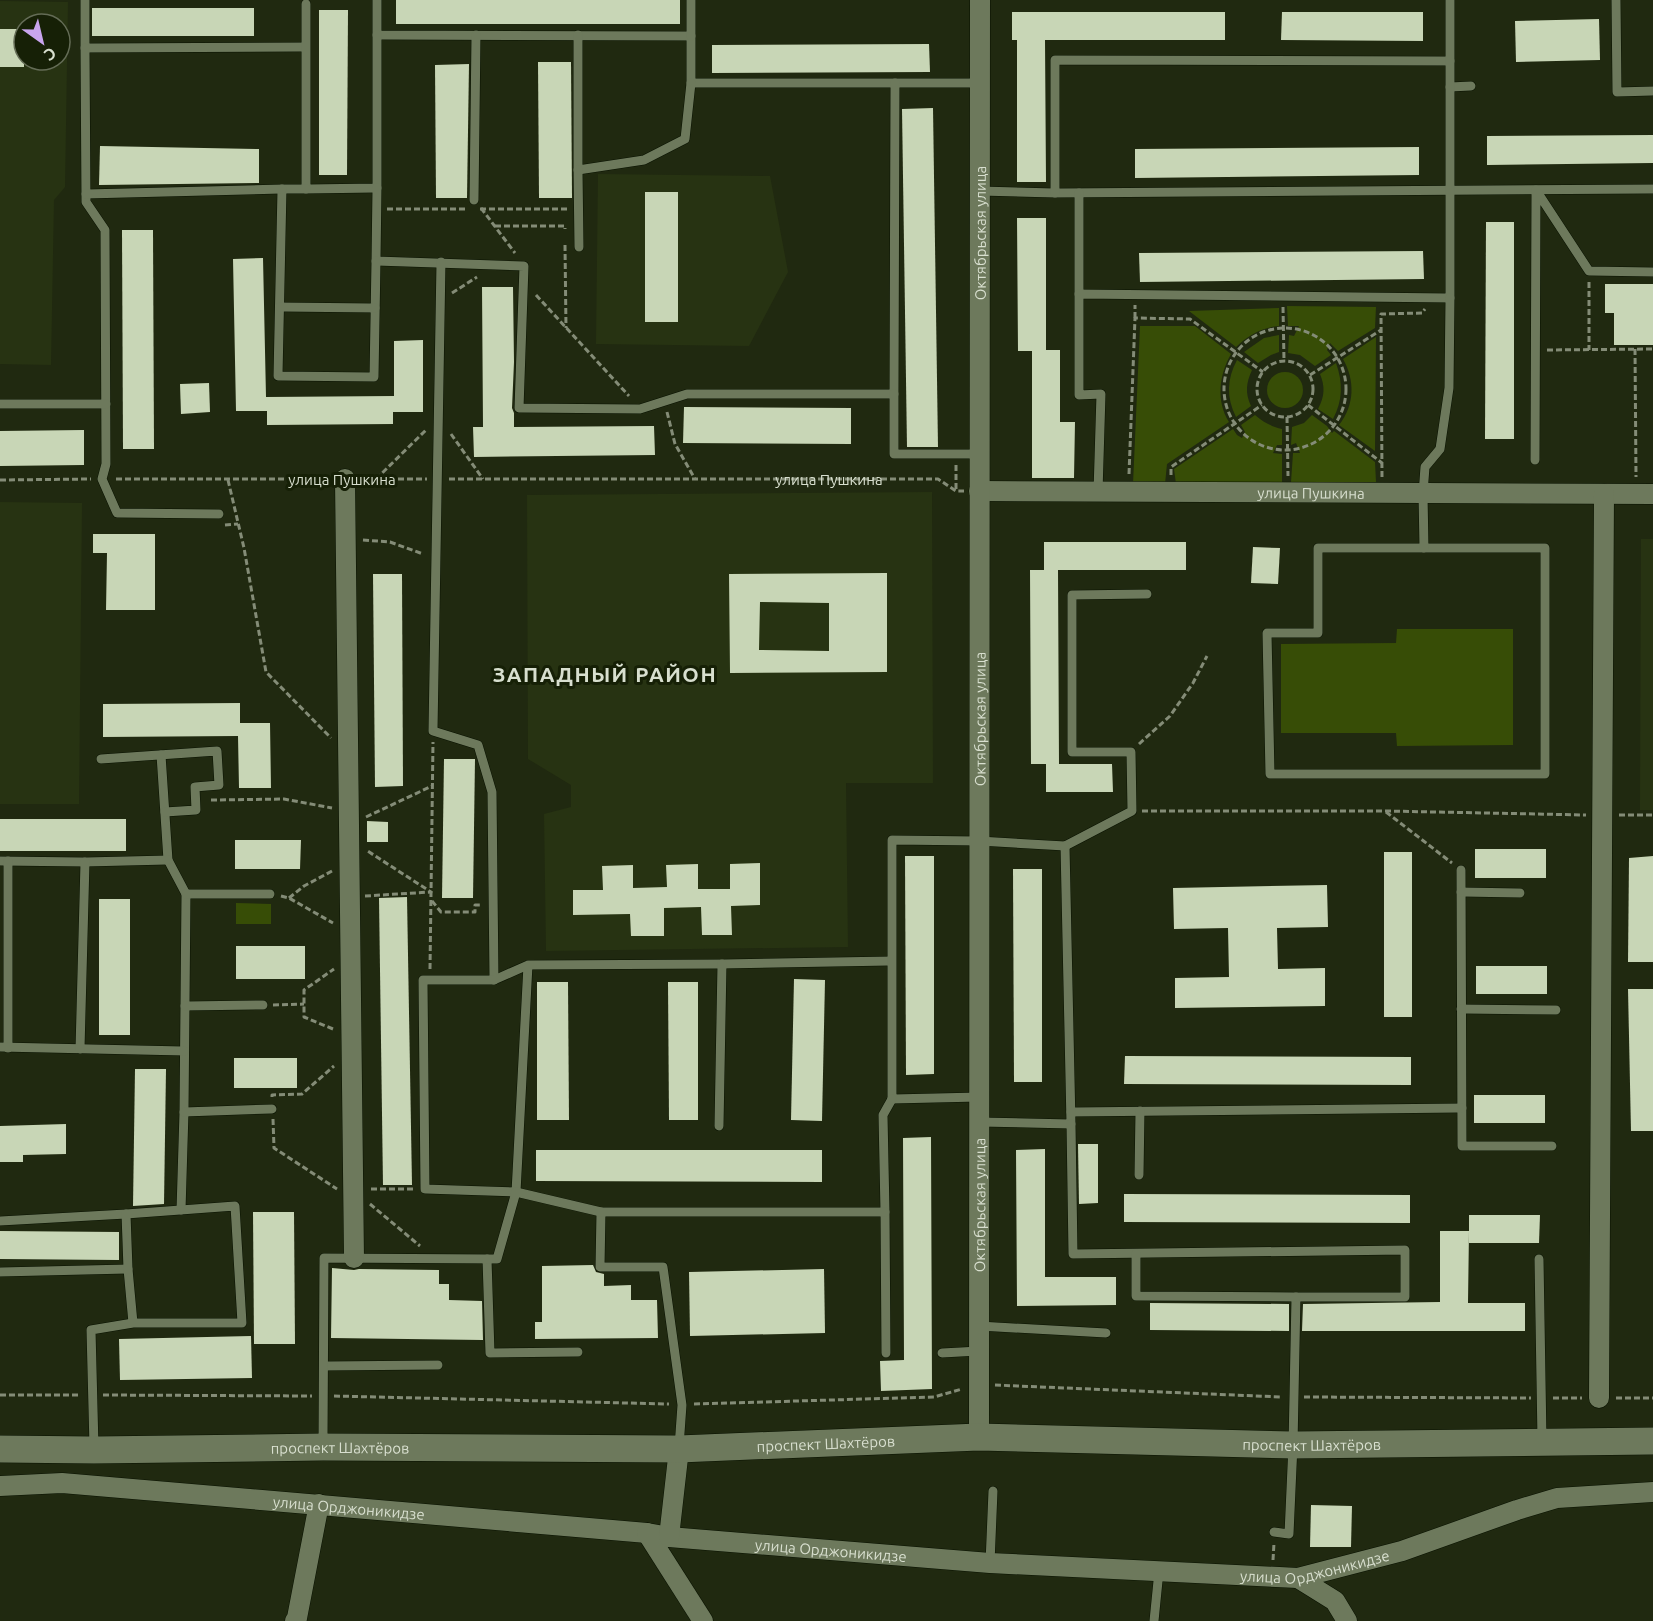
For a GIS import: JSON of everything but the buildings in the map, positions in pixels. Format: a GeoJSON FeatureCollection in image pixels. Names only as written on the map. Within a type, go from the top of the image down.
{"type":"FeatureCollection","features":[{"type":"Feature","properties":{"kind":"main road","name":"проспект Шахтёров"},"geometry":{"type":"LineString","coordinates":[[0,1449],[94,1450],[323,1446],[679,1449],[979,1437],[1293,1445],[1653,1441]]}},
{"type":"Feature","properties":{"kind":"street","name":"Октябрьская улица"},"geometry":{"type":"LineString","coordinates":[[979,1437],[980,0]]}},
{"type":"Feature","properties":{"kind":"street"},"geometry":{"type":"LineString","coordinates":[[345,479],[354,1258]]}},
{"type":"Feature","properties":{"kind":"street","name":"улица Пушкина"},"geometry":{"type":"LineString","coordinates":[[980,492],[1645,494]]}},
{"type":"Feature","properties":{"kind":"street"},"geometry":{"type":"LineString","coordinates":[[1599,1398],[1604,494]]}},
{"type":"Feature","properties":{"kind":"street"},"geometry":{"type":"LineString","coordinates":[[669,1537],[679,1449]]}},
{"type":"Feature","properties":{"kind":"street","name":"улица Орджоникидзе"},"geometry":{"type":"LineString","coordinates":[[0,1486],[62,1483],[990,1563],[1298,1578],[1402,1551],[1557,1498],[1653,1492]]}},
{"type":"Feature","properties":{"kind":"street"},"geometry":{"type":"LineString","coordinates":[[295,1621],[319,1504]]}},
{"type":"Feature","properties":{"kind":"street"},"geometry":{"type":"LineString","coordinates":[[647,1533],[703,1621]]}},
{"type":"Feature","properties":{"kind":"street"},"geometry":{"type":"LineString","coordinates":[[1298,1578],[1335,1600],[1347,1621]]}},
{"type":"Feature","properties":{"kind":"lane"},"geometry":{"type":"LineString","coordinates":[[85,0],[86,202],[105,230],[106,464],[102,480],[117,513],[219,514]]}},
{"type":"Feature","properties":{"kind":"lane"},"geometry":{"type":"LineString","coordinates":[[282,189],[278,376],[374,377],[377,0]]}},
{"type":"Feature","properties":{"kind":"lane"},"geometry":{"type":"LineString","coordinates":[[578,170],[644,160],[685,139],[691,83],[692,0]]}},
{"type":"Feature","properties":{"kind":"lane"},"geometry":{"type":"LineString","coordinates":[[1424,548],[1425,467],[1440,449],[1449,388],[1450,0]]}},
{"type":"Feature","properties":{"kind":"lane"},"geometry":{"type":"LineString","coordinates":[[1616,0],[1617,92],[1653,91]]}},
{"type":"Feature","properties":{"kind":"lane"},"geometry":{"type":"LineString","coordinates":[[306,4],[306,189]]}},
{"type":"Feature","properties":{"kind":"lane"},"geometry":{"type":"LineString","coordinates":[[377,35],[691,36]]}},
{"type":"Feature","properties":{"kind":"lane"},"geometry":{"type":"LineString","coordinates":[[474,200],[476,35]]}},
{"type":"Feature","properties":{"kind":"lane"},"geometry":{"type":"LineString","coordinates":[[578,35],[579,247]]}},
{"type":"Feature","properties":{"kind":"lane"},"geometry":{"type":"LineString","coordinates":[[85,48],[305,47]]}},
{"type":"Feature","properties":{"kind":"lane"},"geometry":{"type":"LineString","coordinates":[[1055,193],[1055,60],[1450,61]]}},
{"type":"Feature","properties":{"kind":"lane"},"geometry":{"type":"LineString","coordinates":[[691,83],[980,84]]}},
{"type":"Feature","properties":{"kind":"lane"},"geometry":{"type":"LineString","coordinates":[[895,83],[894,454],[980,454]]}},
{"type":"Feature","properties":{"kind":"lane"},"geometry":{"type":"LineString","coordinates":[[1450,87],[1471,86]]}},
{"type":"Feature","properties":{"kind":"lane"},"geometry":{"type":"LineString","coordinates":[[86,194],[377,188]]}},
{"type":"Feature","properties":{"kind":"lane"},"geometry":{"type":"LineString","coordinates":[[980,191],[1055,193],[1653,189]]}},
{"type":"Feature","properties":{"kind":"lane"},"geometry":{"type":"LineString","coordinates":[[1536,190],[1589,271],[1653,272]]}},
{"type":"Feature","properties":{"kind":"lane"},"geometry":{"type":"LineString","coordinates":[[1535,460],[1536,190]]}},
{"type":"Feature","properties":{"kind":"lane"},"geometry":{"type":"LineString","coordinates":[[1079,192],[1079,394],[1101,394],[1098,492]]}},
{"type":"Feature","properties":{"kind":"lane"},"geometry":{"type":"LineString","coordinates":[[376,261],[524,266],[519,408],[640,409],[687,394],[894,394]]}},
{"type":"Feature","properties":{"kind":"lane"},"geometry":{"type":"LineString","coordinates":[[441,262],[433,731],[478,745],[492,792],[494,980]]}},
{"type":"Feature","properties":{"kind":"lane"},"geometry":{"type":"LineString","coordinates":[[1079,294],[1450,298]]}},
{"type":"Feature","properties":{"kind":"lane"},"geometry":{"type":"LineString","coordinates":[[279,307],[375,308]]}},
{"type":"Feature","properties":{"kind":"lane"},"geometry":{"type":"LineString","coordinates":[[0,404],[106,404]]}},
{"type":"Feature","properties":{"kind":"lane"},"geometry":{"type":"LineString","coordinates":[[1318,548],[1424,548],[1545,548],[1545,774],[1270,774],[1267,633],[1318,633],[1318,548]]}},
{"type":"Feature","properties":{"kind":"lane"},"geometry":{"type":"LineString","coordinates":[[885,1353],[883,1115],[892,1099],[892,840],[979,841],[1065,846],[1132,811],[1131,752],[1072,752],[1072,595],[1147,594]]}},
{"type":"Feature","properties":{"kind":"lane"},"geometry":{"type":"LineString","coordinates":[[101,759],[217,752],[219,786],[195,787],[196,810],[165,812]]}},
{"type":"Feature","properties":{"kind":"lane"},"geometry":{"type":"LineString","coordinates":[[161,755],[168,860],[186,894],[181,1210]]}},
{"type":"Feature","properties":{"kind":"lane"},"geometry":{"type":"LineString","coordinates":[[1065,846],[1073,1254],[1405,1250],[1405,1297],[1136,1296],[1136,1254]]}},
{"type":"Feature","properties":{"kind":"lane"},"geometry":{"type":"LineString","coordinates":[[168,860],[4,861],[4,1048],[184,1052]]}},
{"type":"Feature","properties":{"kind":"lane"},"geometry":{"type":"LineString","coordinates":[[80,1049],[85,862]]}},
{"type":"Feature","properties":{"kind":"lane"},"geometry":{"type":"LineString","coordinates":[[1461,870],[1462,1146],[1552,1146]]}},
{"type":"Feature","properties":{"kind":"lane"},"geometry":{"type":"LineString","coordinates":[[1461,892],[1520,893]]}},
{"type":"Feature","properties":{"kind":"lane"},"geometry":{"type":"LineString","coordinates":[[186,894],[270,894]]}},
{"type":"Feature","properties":{"kind":"lane"},"geometry":{"type":"LineString","coordinates":[[885,1212],[601,1212],[516,1192],[425,1189],[423,980],[494,980],[528,965],[891,961]]}},
{"type":"Feature","properties":{"kind":"lane"},"geometry":{"type":"LineString","coordinates":[[719,1126],[722,964]]}},
{"type":"Feature","properties":{"kind":"lane"},"geometry":{"type":"LineString","coordinates":[[323,1446],[324,1258],[497,1259],[516,1192],[528,965]]}},
{"type":"Feature","properties":{"kind":"lane"},"geometry":{"type":"LineString","coordinates":[[185,1006],[264,1005]]}},
{"type":"Feature","properties":{"kind":"lane"},"geometry":{"type":"LineString","coordinates":[[1461,1009],[1556,1010]]}},
{"type":"Feature","properties":{"kind":"lane"},"geometry":{"type":"LineString","coordinates":[[892,1099],[979,1097]]}},
{"type":"Feature","properties":{"kind":"lane"},"geometry":{"type":"LineString","coordinates":[[1071,1112],[1462,1108]]}},
{"type":"Feature","properties":{"kind":"lane"},"geometry":{"type":"LineString","coordinates":[[184,1112],[272,1109]]}},
{"type":"Feature","properties":{"kind":"lane"},"geometry":{"type":"LineString","coordinates":[[1139,1175],[1140,1111]]}},
{"type":"Feature","properties":{"kind":"lane"},"geometry":{"type":"LineString","coordinates":[[979,1122],[1071,1125]]}},
{"type":"Feature","properties":{"kind":"lane"},"geometry":{"type":"LineString","coordinates":[[0,1221],[235,1206],[242,1323],[133,1323],[91,1330],[94,1450]]}},
{"type":"Feature","properties":{"kind":"lane"},"geometry":{"type":"LineString","coordinates":[[601,1212],[600,1268],[663,1267],[682,1405],[679,1449]]}},
{"type":"Feature","properties":{"kind":"lane"},"geometry":{"type":"LineString","coordinates":[[126,1214],[133,1323]]}},
{"type":"Feature","properties":{"kind":"lane"},"geometry":{"type":"LineString","coordinates":[[487,1259],[490,1353],[578,1352]]}},
{"type":"Feature","properties":{"kind":"lane"},"geometry":{"type":"LineString","coordinates":[[1539,1259],[1542,1443]]}},
{"type":"Feature","properties":{"kind":"lane"},"geometry":{"type":"LineString","coordinates":[[0,1272],[128,1269]]}},
{"type":"Feature","properties":{"kind":"lane"},"geometry":{"type":"LineString","coordinates":[[1274,1535],[1289,1534],[1296,1297]]}},
{"type":"Feature","properties":{"kind":"lane"},"geometry":{"type":"LineString","coordinates":[[979,1326],[1106,1333]]}},
{"type":"Feature","properties":{"kind":"lane"},"geometry":{"type":"LineString","coordinates":[[942,1353],[979,1351]]}},
{"type":"Feature","properties":{"kind":"lane"},"geometry":{"type":"LineString","coordinates":[[324,1366],[438,1365]]}},
{"type":"Feature","properties":{"kind":"lane"},"geometry":{"type":"LineString","coordinates":[[990,1563],[993,1491]]}},
{"type":"Feature","properties":{"kind":"lane"},"geometry":{"type":"LineString","coordinates":[[1154,1621],[1160,1571]]}},
{"type":"Feature","properties":{"kind":"path"},"geometry":{"type":"LineString","coordinates":[[474,200],[524,266]]}},
{"type":"Feature","properties":{"kind":"path"},"geometry":{"type":"LineString","coordinates":[[495,226],[565,226],[566,328]]}},
{"type":"Feature","properties":{"kind":"path"},"geometry":{"type":"LineString","coordinates":[[441,301],[465,283],[497,265]]}},
{"type":"Feature","properties":{"kind":"path"},"geometry":{"type":"LineString","coordinates":[[1589,271],[1589,350]]}},
{"type":"Feature","properties":{"kind":"path"},"geometry":{"type":"LineString","coordinates":[[524,281],[640,409]]}},
{"type":"Feature","properties":{"kind":"path"},"geometry":{"type":"LineString","coordinates":[[1283,296],[1284,362]]}},
{"type":"Feature","properties":{"kind":"path"},"geometry":{"type":"LineString","coordinates":[[1382,493],[1380,314],[1422,313],[1435,298]]}},
{"type":"Feature","properties":{"kind":"path"},"geometry":{"type":"LineString","coordinates":[[1128,492],[1135,318],[1190,319],[1263,372]]}},
{"type":"Feature","properties":{"kind":"path"},"geometry":{"type":"LineString","coordinates":[[1284,329],[1299,330],[1321,340],[1337,357],[1342,368],[1346,392],[1344,404],[1334,426],[1310,445],[1287,450],[1260,445],[1242,433],[1227,406],[1225,385],[1230,365],[1237,353],[1253,338],[1284,329]]}},
{"type":"Feature","properties":{"kind":"path"},"geometry":{"type":"LineString","coordinates":[[1310,375],[1381,330]]}},
{"type":"Feature","properties":{"kind":"path"},"geometry":{"type":"LineString","coordinates":[[1635,349],[1645,494]]}},
{"type":"Feature","properties":{"kind":"path"},"geometry":{"type":"LineString","coordinates":[[1536,350],[1653,349]]}},
{"type":"Feature","properties":{"kind":"path"},"geometry":{"type":"LineString","coordinates":[[1284,362],[1295,363],[1303,367],[1313,382],[1313,392],[1305,410],[1287,417],[1269,412],[1258,397],[1257,388],[1263,372],[1270,366],[1284,362]]}},
{"type":"Feature","properties":{"kind":"path"},"geometry":{"type":"LineString","coordinates":[[664,401],[675,444],[695,479]]}},
{"type":"Feature","properties":{"kind":"path"},"geometry":{"type":"LineString","coordinates":[[1172,492],[1171,467],[1262,405]]}},
{"type":"Feature","properties":{"kind":"path"},"geometry":{"type":"LineString","coordinates":[[1308,405],[1382,463]]}},
{"type":"Feature","properties":{"kind":"path"},"geometry":{"type":"LineString","coordinates":[[1287,417],[1288,493]]}},
{"type":"Feature","properties":{"kind":"path"},"geometry":{"type":"LineString","coordinates":[[956,454],[956,491]]}},
{"type":"Feature","properties":{"kind":"path","name":"улица Пушкина"},"geometry":{"type":"LineString","coordinates":[[0,480],[938,479],[956,491],[980,492]]}},
{"type":"Feature","properties":{"kind":"path"},"geometry":{"type":"LineString","coordinates":[[228,480],[244,548],[266,672],[348,755]]}},
{"type":"Feature","properties":{"kind":"path"},"geometry":{"type":"LineString","coordinates":[[345,538],[390,542],[436,559]]}},
{"type":"Feature","properties":{"kind":"path"},"geometry":{"type":"LineString","coordinates":[[1131,752],[1170,716],[1193,683],[1207,656]]}},
{"type":"Feature","properties":{"kind":"path"},"geometry":{"type":"LineString","coordinates":[[429,980],[433,731]]}},
{"type":"Feature","properties":{"kind":"path"},"geometry":{"type":"LineString","coordinates":[[349,825],[432,786]]}},
{"type":"Feature","properties":{"kind":"path"},"geometry":{"type":"LineString","coordinates":[[196,800],[285,799],[349,825],[431,892]]}},
{"type":"Feature","properties":{"kind":"path"},"geometry":{"type":"LineString","coordinates":[[1132,811],[1386,811],[1653,815]]}},
{"type":"Feature","properties":{"kind":"path"},"geometry":{"type":"LineString","coordinates":[[1386,811],[1461,870]]}},
{"type":"Feature","properties":{"kind":"path"},"geometry":{"type":"LineString","coordinates":[[289,898],[304,886],[349,862]]}},
{"type":"Feature","properties":{"kind":"path"},"geometry":{"type":"LineString","coordinates":[[350,897],[431,892]]}},
{"type":"Feature","properties":{"kind":"path"},"geometry":{"type":"LineString","coordinates":[[270,894],[289,898],[335,924],[350,925]]}},
{"type":"Feature","properties":{"kind":"path"},"geometry":{"type":"LineString","coordinates":[[431,899],[441,912],[475,912],[475,905],[493,904]]}},
{"type":"Feature","properties":{"kind":"path"},"geometry":{"type":"LineString","coordinates":[[350,966],[337,967],[304,990],[304,1017],[351,1037]]}},
{"type":"Feature","properties":{"kind":"path"},"geometry":{"type":"LineString","coordinates":[[264,1005],[304,1004]]}},
{"type":"Feature","properties":{"kind":"path"},"geometry":{"type":"LineString","coordinates":[[351,1061],[339,1062],[302,1094],[272,1095],[274,1148],[338,1189],[425,1189]]}},
{"type":"Feature","properties":{"kind":"path"},"geometry":{"type":"LineString","coordinates":[[353,1189],[435,1259]]}},
{"type":"Feature","properties":{"kind":"path"},"geometry":{"type":"LineString","coordinates":[[0,1395],[323,1396],[682,1405],[934,1397],[979,1384],[1294,1397],[1653,1398]]}},
{"type":"Feature","properties":{"kind":"path"},"geometry":{"type":"LineString","coordinates":[[1273,1565],[1274,1535]]}},
{"type":"Feature","properties":{"kind":"shaded area"},"geometry":{"type":"Polygon","coordinates":[[[0,1],[68,2],[68,12],[12,12],[12,72],[67,72],[65,187],[54,200],[51,365],[0,364],[0,1]]]}},
{"type":"Feature","properties":{"kind":"shaded area"},"geometry":{"type":"Polygon","coordinates":[[[598,174],[770,176],[788,272],[749,346],[596,344],[598,174]]]}},
{"type":"Feature","properties":{"kind":"shaded area"},"geometry":{"type":"Polygon","coordinates":[[[932,492],[933,783],[846,783],[848,947],[546,951],[544,814],[571,807],[571,785],[528,759],[527,495],[932,492]]]}},
{"type":"Feature","properties":{"kind":"shaded area"},"geometry":{"type":"Polygon","coordinates":[[[0,502],[82,503],[79,804],[0,804],[0,502]]]}},
{"type":"Feature","properties":{"kind":"shaded area"},"geometry":{"type":"Polygon","coordinates":[[[1641,539],[1653,539],[1653,810],[1640,810],[1641,539]]]}},
{"type":"Feature","properties":{"kind":"green space"},"geometry":{"type":"Polygon","coordinates":[[[1287,306],[1376,307],[1375,328],[1338,351],[1330,343],[1327,350],[1331,355],[1315,366],[1300,355],[1288,353],[1289,335],[1294,336],[1299,326],[1288,326],[1287,306]]]}},
{"type":"Feature","properties":{"kind":"green space"},"geometry":{"type":"Polygon","coordinates":[[[1279,308],[1279,326],[1256,332],[1236,347],[1189,311],[1279,308]]]}},
{"type":"Feature","properties":{"kind":"green space"},"geometry":{"type":"Polygon","coordinates":[[[1140,326],[1195,326],[1231,354],[1224,371],[1221,388],[1222,405],[1229,422],[1167,464],[1165,484],[1133,484],[1140,326]]]}},
{"type":"Feature","properties":{"kind":"green space"},"geometry":{"type":"Polygon","coordinates":[[[1279,335],[1279,352],[1258,363],[1244,352],[1264,338],[1279,335]]]}},
{"type":"Feature","properties":{"kind":"green space"},"geometry":{"type":"Polygon","coordinates":[[[1376,337],[1375,451],[1339,425],[1348,409],[1351,392],[1350,375],[1343,359],[1376,337]]]}},
{"type":"Feature","properties":{"kind":"green space"},"geometry":{"type":"Polygon","coordinates":[[[1237,360],[1252,370],[1247,388],[1251,406],[1236,417],[1229,388],[1231,374],[1237,360]]]}},
{"type":"Feature","properties":{"kind":"green space"},"geometry":{"type":"Polygon","coordinates":[[[1336,363],[1341,391],[1339,405],[1333,419],[1318,409],[1324,391],[1320,374],[1336,363]]]}},
{"type":"Feature","properties":{"kind":"green space"},"geometry":{"type":"Polygon","coordinates":[[[1285,372],[1298,377],[1303,390],[1298,403],[1285,408],[1272,403],[1267,390],[1272,377],[1285,372]]]}},
{"type":"Feature","properties":{"kind":"green space"},"geometry":{"type":"Polygon","coordinates":[[[1255,415],[1268,424],[1282,429],[1282,445],[1277,445],[1273,453],[1282,454],[1282,483],[1176,484],[1174,469],[1233,429],[1242,438],[1245,432],[1241,425],[1255,415]]]}},
{"type":"Feature","properties":{"kind":"green space"},"geometry":{"type":"Polygon","coordinates":[[[1312,415],[1327,426],[1332,433],[1334,431],[1375,462],[1376,482],[1291,482],[1293,453],[1300,453],[1296,443],[1291,445],[1292,427],[1304,423],[1312,415]]]}},
{"type":"Feature","properties":{"kind":"green space"},"geometry":{"type":"Polygon","coordinates":[[[1397,629],[1513,629],[1513,745],[1397,746],[1396,733],[1281,733],[1281,644],[1396,643],[1397,629]]]}},
{"type":"Feature","properties":{"kind":"green space"},"geometry":{"type":"Polygon","coordinates":[[[236,903],[271,904],[271,924],[236,924],[236,903]]]}},
{"type":"Feature","properties":{"kind":"district","name":"ЗАПАДНЫЙ РАЙОН"},"geometry":{"type":"Point","coordinates":[605,674]}}]}
